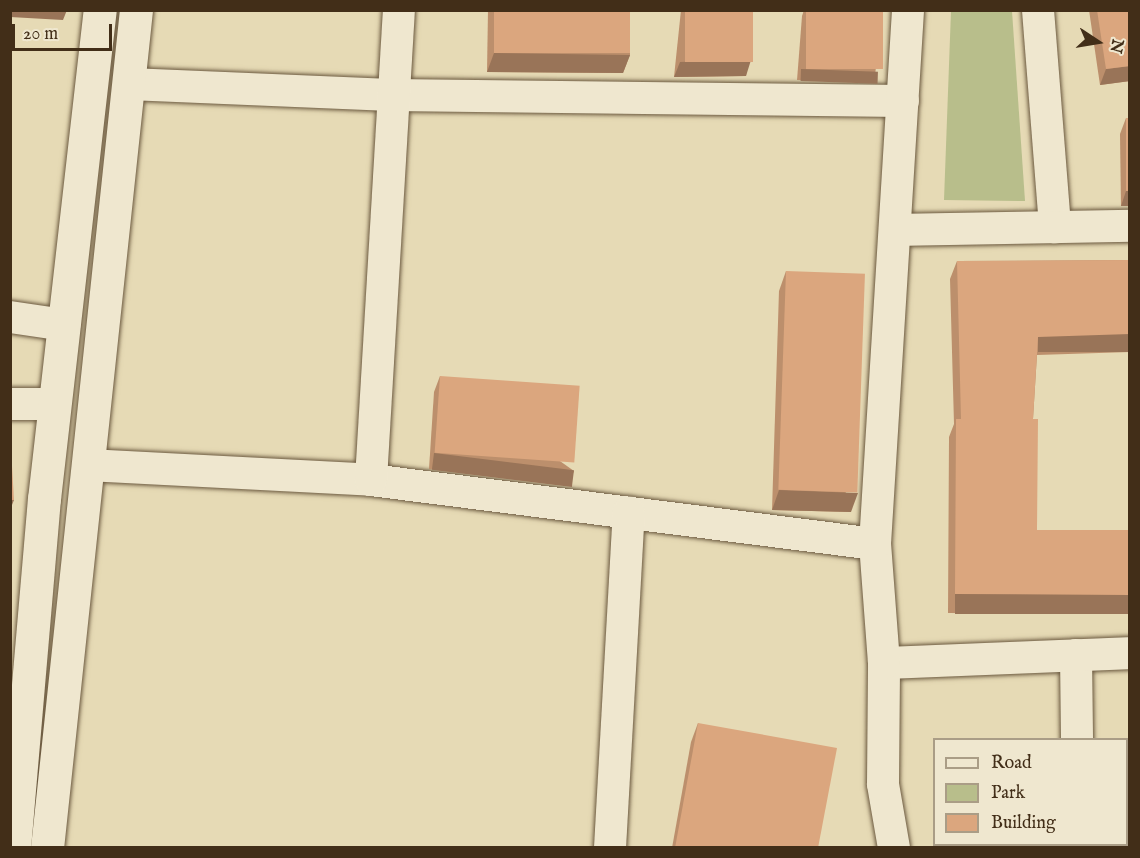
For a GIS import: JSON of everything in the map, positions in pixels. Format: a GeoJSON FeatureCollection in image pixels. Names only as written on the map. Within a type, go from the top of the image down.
{"type":"FeatureCollection","features":[{"type":"Feature","properties":{"kind":"street"},"geometry":{"type":"LineString","coordinates":[[14,848],[16,761],[100,10]]}},
{"type":"Feature","properties":{"kind":"street"},"geometry":{"type":"LineString","coordinates":[[47,848],[136,10]]}},
{"type":"Feature","properties":{"kind":"street"},"geometry":{"type":"LineString","coordinates":[[371,480],[392,95],[399,10]]}},
{"type":"Feature","properties":{"kind":"street"},"geometry":{"type":"LineString","coordinates":[[894,848],[883,784],[884,663],[875,544],[908,10]]}},
{"type":"Feature","properties":{"kind":"street"},"geometry":{"type":"LineString","coordinates":[[1038,10],[1055,227]]}},
{"type":"Feature","properties":{"kind":"street"},"geometry":{"type":"LineString","coordinates":[[129,84],[392,95],[903,101]]}},
{"type":"Feature","properties":{"kind":"street"},"geometry":{"type":"LineString","coordinates":[[895,230],[1130,226]]}},
{"type":"Feature","properties":{"kind":"street"},"geometry":{"type":"LineString","coordinates":[[10,317],[64,325]]}},
{"type":"Feature","properties":{"kind":"street"},"geometry":{"type":"LineString","coordinates":[[10,404],[55,404]]}},
{"type":"Feature","properties":{"kind":"street"},"geometry":{"type":"LineString","coordinates":[[89,465],[371,480],[875,544]]}},
{"type":"Feature","properties":{"kind":"street"},"geometry":{"type":"LineString","coordinates":[[610,848],[629,513]]}},
{"type":"Feature","properties":{"kind":"street"},"geometry":{"type":"LineString","coordinates":[[884,663],[1130,653]]}},
{"type":"Feature","properties":{"kind":"street"},"geometry":{"type":"LineString","coordinates":[[1076,655],[1077,738]]}},
{"type":"Feature","properties":{"kind":"green space"},"geometry":{"type":"Polygon","coordinates":[[[951,11],[1012,11],[1025,201],[944,200],[951,11]]]}},
{"type":"Feature","properties":{"kind":"building"},"geometry":{"type":"Polygon","coordinates":[[[494,10],[630,10],[630,53],[494,53],[494,10]]]}},
{"type":"Feature","properties":{"kind":"building"},"geometry":{"type":"Polygon","coordinates":[[[685,10],[753,10],[753,62],[685,62],[685,10]]]}},
{"type":"Feature","properties":{"kind":"building"},"geometry":{"type":"Polygon","coordinates":[[[806,10],[883,10],[883,69],[806,69],[806,10]]]}},
{"type":"Feature","properties":{"kind":"building"},"geometry":{"type":"Polygon","coordinates":[[[1097,10],[1130,10],[1130,66],[1106,69],[1097,10]]]}},
{"type":"Feature","properties":{"kind":"building"},"geometry":{"type":"Polygon","coordinates":[[[1126,118],[1130,118],[1130,191],[1126,191],[1126,118]]]}},
{"type":"Feature","properties":{"kind":"building"},"geometry":{"type":"Polygon","coordinates":[[[1130,260],[1130,334],[1038,337],[1033,419],[1038,419],[1037,530],[1130,530],[1130,595],[955,594],[956,419],[961,419],[957,261],[1130,260]]]}},
{"type":"Feature","properties":{"kind":"building"},"geometry":{"type":"Polygon","coordinates":[[[786,271],[865,274],[857,493],[778,490],[786,271]]]}},
{"type":"Feature","properties":{"kind":"building"},"geometry":{"type":"Polygon","coordinates":[[[440,376],[580,386],[574,463],[435,453],[440,376]]]}},
{"type":"Feature","properties":{"kind":"building"},"geometry":{"type":"Polygon","coordinates":[[[10,431],[14,500],[10,500],[10,431]]]}},
{"type":"Feature","properties":{"kind":"building"},"geometry":{"type":"Polygon","coordinates":[[[698,723],[837,748],[818,848],[675,848],[698,723]]]}}]}
